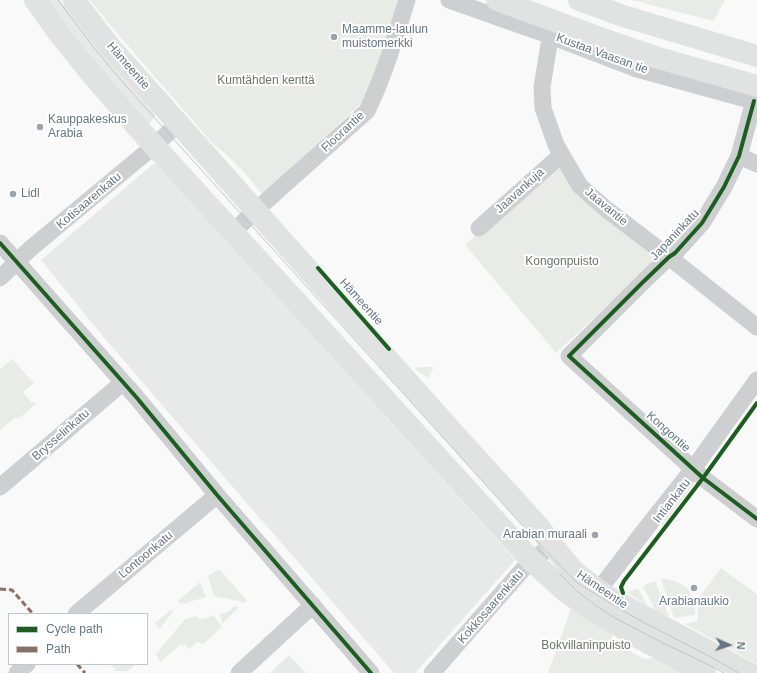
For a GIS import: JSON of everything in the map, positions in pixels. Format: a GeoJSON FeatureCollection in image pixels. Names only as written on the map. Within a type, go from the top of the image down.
{"type":"FeatureCollection","features":[{"type":"Feature","properties":{"kind":"main road","name":"Hämeentie"},"geometry":{"type":"LineString","coordinates":[[35,0],[56,31],[154,146],[532,561],[564,590],[592,598],[618,602],[749,673]]}},
{"type":"Feature","properties":{"kind":"main road","name":"Hämeentie"},"geometry":{"type":"LineString","coordinates":[[74,0],[111,48],[178,124],[539,527],[574,571],[592,598],[641,639],[705,673]]}},
{"type":"Feature","properties":{"kind":"main road","name":"Kustaa Vaasan tie"},"geometry":{"type":"LineString","coordinates":[[497,0],[620,46],[655,57],[756,96]]}},
{"type":"Feature","properties":{"kind":"main road"},"geometry":{"type":"LineString","coordinates":[[579,0],[630,18],[757,56]]}},
{"type":"Feature","properties":{"kind":"street","name":"Floorantie"},"geometry":{"type":"LineString","coordinates":[[233,232],[367,111],[376,92],[393,45],[407,0]]}},
{"type":"Feature","properties":{"kind":"street","name":"Kustaa Vaasan tie"},"geometry":{"type":"LineString","coordinates":[[449,0],[551,36],[637,69],[756,96]]}},
{"type":"Feature","properties":{"kind":"street","name":"Jaavantie"},"geometry":{"type":"LineString","coordinates":[[551,36],[542,87],[543,108],[556,145],[580,186],[606,209],[757,327]]}},
{"type":"Feature","properties":{"kind":"street","name":"Japaninkatu"},"geometry":{"type":"LineString","coordinates":[[569,356],[669,257],[675,253],[702,223],[724,187],[739,156],[756,96]]}},
{"type":"Feature","properties":{"kind":"street","name":"Kotisaarenkatu"},"geometry":{"type":"LineString","coordinates":[[0,277],[178,124]]}},
{"type":"Feature","properties":{"kind":"street","name":"Jaavankuja"},"geometry":{"type":"LineString","coordinates":[[479,228],[561,155]]}},
{"type":"Feature","properties":{"kind":"street"},"geometry":{"type":"LineString","coordinates":[[739,156],[757,164]]}},
{"type":"Feature","properties":{"kind":"street"},"geometry":{"type":"LineString","coordinates":[[0,243],[122,382],[371,673]]}},
{"type":"Feature","properties":{"kind":"street","name":"Kongontie"},"geometry":{"type":"LineString","coordinates":[[569,356],[693,469],[757,519]]}},
{"type":"Feature","properties":{"kind":"street","name":"Intiankatu"},"geometry":{"type":"LineString","coordinates":[[592,598],[693,469],[757,380]]}},
{"type":"Feature","properties":{"kind":"street","name":"Brysselinkatu"},"geometry":{"type":"LineString","coordinates":[[0,487],[122,382]]}},
{"type":"Feature","properties":{"kind":"street","name":"Lontoonkatu"},"geometry":{"type":"LineString","coordinates":[[77,613],[218,495]]}},
{"type":"Feature","properties":{"kind":"street","name":"Kokkosaarenkatu"},"geometry":{"type":"LineString","coordinates":[[432,673],[532,561],[552,545]]}},
{"type":"Feature","properties":{"kind":"street"},"geometry":{"type":"LineString","coordinates":[[239,673],[313,605]]}},
{"type":"Feature","properties":{"kind":"street"},"geometry":{"type":"LineString","coordinates":[[17,673],[26,665]]}},
{"type":"Feature","properties":{"kind":"shaded area"},"geometry":{"type":"Polygon","coordinates":[[[47,0],[60,0],[103,55],[156,115],[149,124],[108,78],[47,0]]]}},
{"type":"Feature","properties":{"kind":"shaded area"},"geometry":{"type":"Polygon","coordinates":[[[153,164],[157,165],[515,560],[415,673],[394,673],[96,328],[41,260],[153,164]]]}},
{"type":"Feature","properties":{"kind":"shaded area"},"geometry":{"type":"Polygon","coordinates":[[[289,655],[306,673],[270,673],[289,655]]]}},
{"type":"Feature","properties":{"kind":"green space","name":"Kumtähden kenttä"},"geometry":{"type":"Polygon","coordinates":[[[90,0],[400,0],[368,97],[262,194],[244,172],[226,154],[214,145],[90,0]]]}},
{"type":"Feature","properties":{"kind":"green space"},"geometry":{"type":"Polygon","coordinates":[[[632,0],[725,0],[714,21],[632,0]]]}},
{"type":"Feature","properties":{"kind":"green space","name":"Kongonpuisto"},"geometry":{"type":"Polygon","coordinates":[[[556,163],[661,256],[556,353],[465,245],[556,163]]]}},
{"type":"Feature","properties":{"kind":"green space"},"geometry":{"type":"Polygon","coordinates":[[[12,359],[34,383],[23,392],[32,403],[34,402],[36,404],[18,419],[16,417],[0,430],[0,369],[12,359]]]}},
{"type":"Feature","properties":{"kind":"green space"},"geometry":{"type":"Polygon","coordinates":[[[418,367],[434,367],[428,378],[415,369],[418,367]]]}},
{"type":"Feature","properties":{"kind":"green space"},"geometry":{"type":"Polygon","coordinates":[[[692,480],[695,483],[663,525],[659,522],[692,480]]]}},
{"type":"Feature","properties":{"kind":"green space"},"geometry":{"type":"Polygon","coordinates":[[[721,568],[757,594],[757,664],[685,624],[697,621],[698,599],[721,568]]]}},
{"type":"Feature","properties":{"kind":"green space"},"geometry":{"type":"Polygon","coordinates":[[[219,569],[247,601],[243,603],[214,596],[208,576],[219,569]]]}},
{"type":"Feature","properties":{"kind":"green space"},"geometry":{"type":"Polygon","coordinates":[[[661,579],[675,581],[690,592],[694,601],[695,615],[674,618],[661,579]]]}},
{"type":"Feature","properties":{"kind":"green space"},"geometry":{"type":"Polygon","coordinates":[[[655,581],[669,617],[655,610],[643,586],[655,581]]]}},
{"type":"Feature","properties":{"kind":"green space"},"geometry":{"type":"Polygon","coordinates":[[[200,582],[206,597],[182,604],[178,601],[179,600],[200,582]]]}},
{"type":"Feature","properties":{"kind":"green space"},"geometry":{"type":"Polygon","coordinates":[[[638,588],[647,605],[628,592],[638,588]]]}},
{"type":"Feature","properties":{"kind":"green space"},"geometry":{"type":"Polygon","coordinates":[[[234,606],[239,607],[222,624],[220,614],[228,612],[234,606]]]}},
{"type":"Feature","properties":{"kind":"green space","name":"Bokvillaninpuisto"},"geometry":{"type":"Polygon","coordinates":[[[572,606],[610,631],[614,641],[633,653],[645,659],[656,658],[683,673],[548,673],[572,606]]]}},
{"type":"Feature","properties":{"kind":"green space"},"geometry":{"type":"Polygon","coordinates":[[[171,610],[173,611],[160,629],[155,623],[171,610]]]}},
{"type":"Feature","properties":{"kind":"green space"},"geometry":{"type":"Polygon","coordinates":[[[212,615],[222,627],[202,645],[198,641],[189,649],[185,644],[183,646],[181,644],[160,662],[156,654],[185,619],[196,616],[200,619],[211,617],[212,615]]]}},
{"type":"Feature","properties":{"kind":"green space"},"geometry":{"type":"Polygon","coordinates":[[[112,665],[134,665],[126,671],[115,671],[115,667],[110,667],[112,665]]]}},
{"type":"Feature","properties":{"kind":"tram line"},"geometry":{"type":"LineString","coordinates":[[58,0],[113,71],[168,133],[531,535],[573,579],[639,620],[739,673]]}},
{"type":"Feature","properties":{"kind":"tram line"},"geometry":{"type":"LineString","coordinates":[[560,574],[578,592],[615,618],[724,673]]}},
{"type":"Feature","properties":{"kind":"marked path"},"geometry":{"type":"LineString","coordinates":[[0,589],[12,590],[32,613]]}},
{"type":"Feature","properties":{"kind":"marked path"},"geometry":{"type":"LineString","coordinates":[[78,665],[85,673]]}},
{"type":"Feature","properties":{"kind":"cycle path"},"geometry":{"type":"LineString","coordinates":[[754,101],[739,156],[724,187],[702,223],[675,253],[642,283],[569,356],[703,478],[757,519]]}},
{"type":"Feature","properties":{"kind":"cycle path"},"geometry":{"type":"LineString","coordinates":[[0,243],[137,398],[217,495],[371,673]]}},
{"type":"Feature","properties":{"kind":"cycle path"},"geometry":{"type":"LineString","coordinates":[[318,268],[389,349]]}},
{"type":"Feature","properties":{"kind":"cycle path"},"geometry":{"type":"LineString","coordinates":[[623,593],[621,587],[624,581],[703,478],[757,403]]}},
{"type":"Feature","properties":{"kind":"place","name":"Maamme-laulun muistomerkki"},"geometry":{"type":"Point","coordinates":[334,37]}},
{"type":"Feature","properties":{"kind":"place","name":"Kauppakeskus Arabia"},"geometry":{"type":"Point","coordinates":[40,127]}},
{"type":"Feature","properties":{"kind":"place","name":"Lidl"},"geometry":{"type":"Point","coordinates":[13,194]}},
{"type":"Feature","properties":{"kind":"place","name":"Arabian muraali"},"geometry":{"type":"Point","coordinates":[595,535]}},
{"type":"Feature","properties":{"kind":"place","name":"Arabianaukio"},"geometry":{"type":"Point","coordinates":[694,588]}}]}
